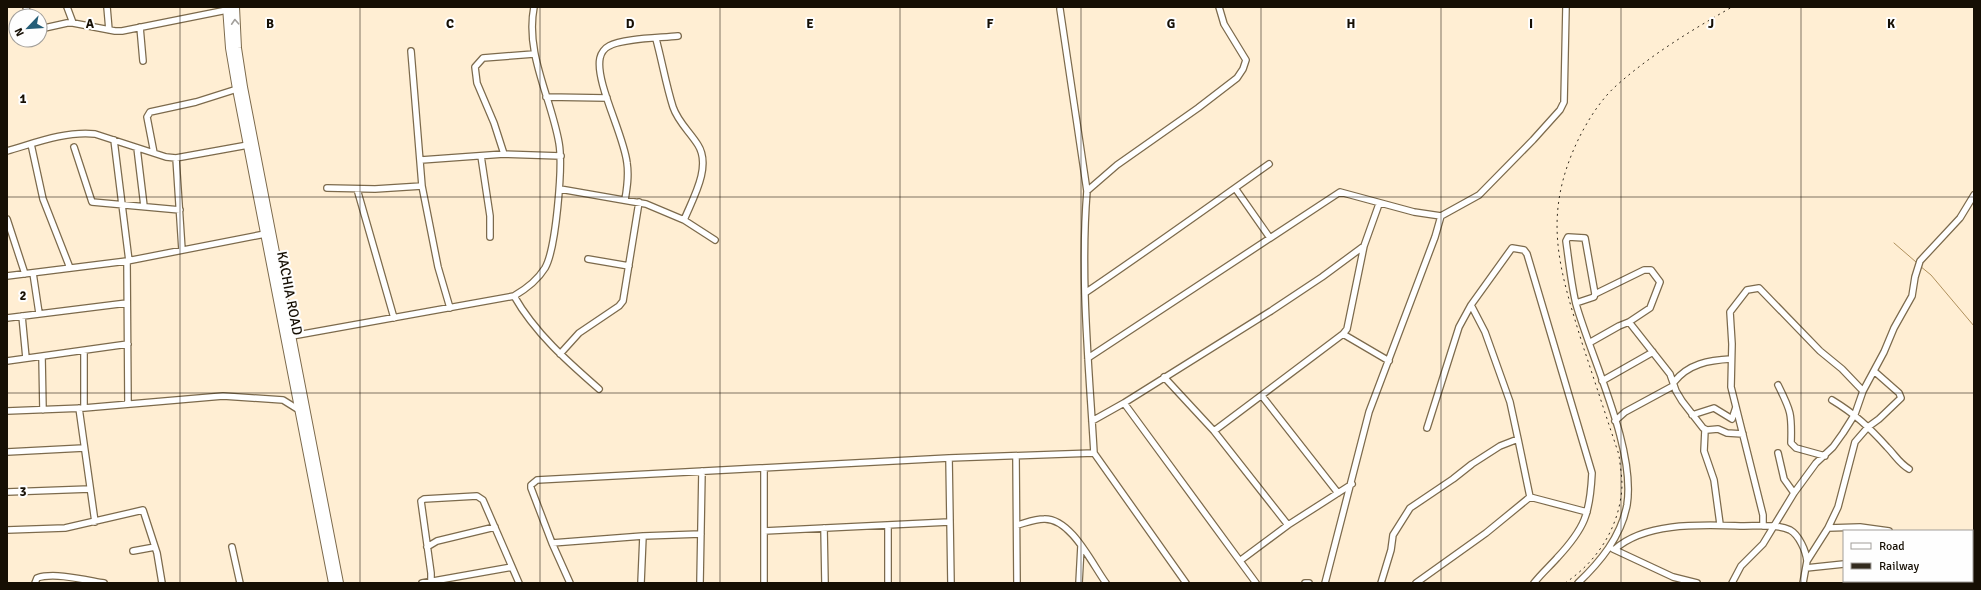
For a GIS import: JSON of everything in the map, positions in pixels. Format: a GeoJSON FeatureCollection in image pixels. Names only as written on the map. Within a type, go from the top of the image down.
{"type":"FeatureCollection","features":[{"type":"Feature","properties":{"kind":"highway","name":"KACHIA ROAD"},"geometry":{"type":"LineString","coordinates":[[229,8],[237,89],[333,583]]}},
{"type":"Feature","properties":{"kind":"highway","name":"KACHIA ROAD"},"geometry":{"type":"LineString","coordinates":[[229,8],[339,583]]}},
{"type":"Feature","properties":{"kind":"street"},"geometry":{"type":"LineString","coordinates":[[67,7],[73,23]]}},
{"type":"Feature","properties":{"kind":"street"},"geometry":{"type":"LineString","coordinates":[[107,7],[109,30]]}},
{"type":"Feature","properties":{"kind":"street"},"geometry":{"type":"LineString","coordinates":[[292,336],[514,296],[532,284],[545,268],[549,258],[560,189],[561,156],[556,130],[534,54],[532,19],[534,7]]}},
{"type":"Feature","properties":{"kind":"street"},"geometry":{"type":"LineString","coordinates":[[1086,191],[1117,165],[1198,108],[1241,74],[1246,60],[1224,24],[1219,7]]}},
{"type":"Feature","properties":{"kind":"street"},"geometry":{"type":"LineString","coordinates":[[1088,358],[1340,192],[1356,195],[1378,204],[1441,216],[1479,195],[1533,140],[1560,110],[1564,102],[1566,90],[1566,7]]}},
{"type":"Feature","properties":{"kind":"street"},"geometry":{"type":"LineString","coordinates":[[48,27],[73,23],[122,31],[229,8]]}},
{"type":"Feature","properties":{"kind":"street"},"geometry":{"type":"LineString","coordinates":[[1060,9],[1086,191],[1084,224],[1085,293],[1094,453],[1186,583]]}},
{"type":"Feature","properties":{"kind":"street"},"geometry":{"type":"LineString","coordinates":[[140,27],[142,61]]}},
{"type":"Feature","properties":{"kind":"street"},"geometry":{"type":"LineString","coordinates":[[624,200],[627,184],[627,164],[622,141],[607,98],[600,69],[600,57],[603,51],[609,46],[619,42],[678,36]]}},
{"type":"Feature","properties":{"kind":"street"},"geometry":{"type":"LineString","coordinates":[[656,39],[673,108],[680,122],[699,146],[702,156],[702,169],[684,220]]}},
{"type":"Feature","properties":{"kind":"street"},"geometry":{"type":"LineString","coordinates":[[411,51],[422,186],[438,267],[450,308]]}},
{"type":"Feature","properties":{"kind":"street"},"geometry":{"type":"LineString","coordinates":[[504,154],[494,124],[477,83],[475,68],[483,58],[534,54]]}},
{"type":"Feature","properties":{"kind":"street"},"geometry":{"type":"LineString","coordinates":[[154,153],[147,117],[150,112],[196,102],[237,89]]}},
{"type":"Feature","properties":{"kind":"street"},"geometry":{"type":"LineString","coordinates":[[546,97],[607,98]]}},
{"type":"Feature","properties":{"kind":"street"},"geometry":{"type":"LineString","coordinates":[[7,151],[68,134],[85,133],[176,158],[248,145]]}},
{"type":"Feature","properties":{"kind":"street"},"geometry":{"type":"LineString","coordinates":[[114,140],[128,261],[128,404]]}},
{"type":"Feature","properties":{"kind":"street"},"geometry":{"type":"LineString","coordinates":[[31,144],[43,199],[70,268]]}},
{"type":"Feature","properties":{"kind":"street"},"geometry":{"type":"LineString","coordinates":[[74,147],[92,202],[180,210]]}},
{"type":"Feature","properties":{"kind":"street"},"geometry":{"type":"LineString","coordinates":[[137,148],[144,206]]}},
{"type":"Feature","properties":{"kind":"street"},"geometry":{"type":"LineString","coordinates":[[421,160],[504,154],[561,156]]}},
{"type":"Feature","properties":{"kind":"street"},"geometry":{"type":"LineString","coordinates":[[480,156],[490,216],[490,237]]}},
{"type":"Feature","properties":{"kind":"street"},"geometry":{"type":"LineString","coordinates":[[176,158],[182,250]]}},
{"type":"Feature","properties":{"kind":"street"},"geometry":{"type":"LineString","coordinates":[[1085,293],[1157,244],[1269,164]]}},
{"type":"Feature","properties":{"kind":"street"},"geometry":{"type":"LineString","coordinates":[[327,188],[358,189],[422,186]]}},
{"type":"Feature","properties":{"kind":"street"},"geometry":{"type":"LineString","coordinates":[[1235,188],[1270,238]]}},
{"type":"Feature","properties":{"kind":"street"},"geometry":{"type":"LineString","coordinates":[[358,189],[394,318]]}},
{"type":"Feature","properties":{"kind":"street"},"geometry":{"type":"LineString","coordinates":[[560,189],[639,202],[653,206],[684,220],[715,240]]}},
{"type":"Feature","properties":{"kind":"street"},"geometry":{"type":"LineString","coordinates":[[1732,583],[1741,566],[1763,544],[1794,493],[1816,463],[1833,448],[1855,414],[1863,391],[1894,328],[1912,296],[1920,262],[1960,218],[1974,195]]}},
{"type":"Feature","properties":{"kind":"street"},"geometry":{"type":"LineString","coordinates":[[560,354],[579,333],[619,306],[625,295],[639,202]]}},
{"type":"Feature","properties":{"kind":"street"},"geometry":{"type":"LineString","coordinates":[[1214,431],[1343,334],[1347,329],[1364,246],[1378,204]]}},
{"type":"Feature","properties":{"kind":"street"},"geometry":{"type":"LineString","coordinates":[[1325,583],[1352,484],[1369,412],[1435,237],[1441,216]]}},
{"type":"Feature","properties":{"kind":"street"},"geometry":{"type":"LineString","coordinates":[[7,219],[25,274]]}},
{"type":"Feature","properties":{"kind":"street"},"geometry":{"type":"LineString","coordinates":[[7,276],[128,261],[265,234]]}},
{"type":"Feature","properties":{"kind":"street"},"geometry":{"type":"LineString","coordinates":[[1595,294],[1585,238],[1568,237],[1566,241],[1576,303],[1624,453],[1628,483],[1627,506],[1612,549]]}},
{"type":"Feature","properties":{"kind":"street"},"geometry":{"type":"LineString","coordinates":[[1092,421],[1124,404],[1164,377],[1271,311],[1322,277],[1364,246]]}},
{"type":"Feature","properties":{"kind":"street"},"geometry":{"type":"LineString","coordinates":[[1427,428],[1459,327],[1471,305],[1512,248],[1524,250],[1534,275],[1592,473],[1591,502],[1583,525],[1573,540],[1534,583]]}},
{"type":"Feature","properties":{"kind":"street"},"geometry":{"type":"LineString","coordinates":[[588,259],[629,266]]}},
{"type":"Feature","properties":{"kind":"street"},"geometry":{"type":"LineString","coordinates":[[1576,303],[1594,296],[1595,294],[1644,270],[1651,270],[1660,282],[1650,308],[1629,322],[1618,326],[1589,343]]}},
{"type":"Feature","properties":{"kind":"street"},"geometry":{"type":"LineString","coordinates":[[32,273],[39,313]]}},
{"type":"Feature","properties":{"kind":"street"},"geometry":{"type":"LineString","coordinates":[[1764,526],[1763,515],[1731,387],[1732,344],[1730,312],[1747,290],[1758,288],[1820,351],[1842,369],[1863,391]]}},
{"type":"Feature","properties":{"kind":"street"},"geometry":{"type":"LineString","coordinates":[[514,296],[532,324],[560,354],[599,389]]}},
{"type":"Feature","properties":{"kind":"street"},"geometry":{"type":"LineString","coordinates":[[7,318],[127,303]]}},
{"type":"Feature","properties":{"kind":"street"},"geometry":{"type":"LineString","coordinates":[[1471,305],[1485,332],[1510,402],[1530,497]]}},
{"type":"Feature","properties":{"kind":"street"},"geometry":{"type":"LineString","coordinates":[[22,316],[26,358]]}},
{"type":"Feature","properties":{"kind":"street"},"geometry":{"type":"LineString","coordinates":[[1629,322],[1670,374],[1682,401],[1705,430],[1704,451],[1714,480],[1720,524]]}},
{"type":"Feature","properties":{"kind":"street"},"geometry":{"type":"LineString","coordinates":[[1343,334],[1388,360]]}},
{"type":"Feature","properties":{"kind":"street"},"geometry":{"type":"LineString","coordinates":[[7,361],[128,344]]}},
{"type":"Feature","properties":{"kind":"street"},"geometry":{"type":"LineString","coordinates":[[84,351],[81,408],[84,448],[95,522]]}},
{"type":"Feature","properties":{"kind":"street"},"geometry":{"type":"LineString","coordinates":[[1602,381],[1653,352]]}},
{"type":"Feature","properties":{"kind":"street"},"geometry":{"type":"LineString","coordinates":[[42,357],[43,410]]}},
{"type":"Feature","properties":{"kind":"street"},"geometry":{"type":"LineString","coordinates":[[1615,421],[1625,412],[1674,384],[1690,368],[1715,360],[1731,359]]}},
{"type":"Feature","properties":{"kind":"street"},"geometry":{"type":"LineString","coordinates":[[1803,583],[1808,561],[1828,528],[1838,506],[1855,442],[1868,427],[1879,419],[1901,398],[1899,393],[1874,371]]}},
{"type":"Feature","properties":{"kind":"street"},"geometry":{"type":"LineString","coordinates":[[1164,377],[1214,431],[1288,525]]}},
{"type":"Feature","properties":{"kind":"street"},"geometry":{"type":"LineString","coordinates":[[1778,385],[1792,418],[1791,443],[1796,448],[1825,456]]}},
{"type":"Feature","properties":{"kind":"street"},"geometry":{"type":"LineString","coordinates":[[7,411],[81,408],[223,396],[283,400],[300,410]]}},
{"type":"Feature","properties":{"kind":"street"},"geometry":{"type":"LineString","coordinates":[[1262,396],[1338,493]]}},
{"type":"Feature","properties":{"kind":"street"},"geometry":{"type":"LineString","coordinates":[[1832,400],[1855,414],[1889,448],[1896,459],[1909,469]]}},
{"type":"Feature","properties":{"kind":"street"},"geometry":{"type":"LineString","coordinates":[[1124,404],[1241,560],[1256,583]]}},
{"type":"Feature","properties":{"kind":"street"},"geometry":{"type":"LineString","coordinates":[[1692,415],[1714,408],[1732,418],[1736,406]]}},
{"type":"Feature","properties":{"kind":"street"},"geometry":{"type":"LineString","coordinates":[[1705,430],[1718,429],[1727,433],[1743,434]]}},
{"type":"Feature","properties":{"kind":"street"},"geometry":{"type":"LineString","coordinates":[[1381,583],[1391,550],[1393,535],[1410,508],[1500,446],[1518,439]]}},
{"type":"Feature","properties":{"kind":"street"},"geometry":{"type":"LineString","coordinates":[[7,452],[84,448]]}},
{"type":"Feature","properties":{"kind":"street"},"geometry":{"type":"LineString","coordinates":[[570,583],[552,543],[531,488],[534,482],[702,471],[949,458],[1094,453]]}},
{"type":"Feature","properties":{"kind":"street"},"geometry":{"type":"LineString","coordinates":[[1778,453],[1784,479],[1794,493]]}},
{"type":"Feature","properties":{"kind":"street"},"geometry":{"type":"LineString","coordinates":[[1016,456],[1017,583]]}},
{"type":"Feature","properties":{"kind":"street"},"geometry":{"type":"LineString","coordinates":[[949,458],[951,583]]}},
{"type":"Feature","properties":{"kind":"street"},"geometry":{"type":"LineString","coordinates":[[764,468],[764,583]]}},
{"type":"Feature","properties":{"kind":"street"},"geometry":{"type":"LineString","coordinates":[[700,583],[702,471]]}},
{"type":"Feature","properties":{"kind":"street"},"geometry":{"type":"LineString","coordinates":[[1241,560],[1288,525],[1352,484]]}},
{"type":"Feature","properties":{"kind":"street"},"geometry":{"type":"LineString","coordinates":[[7,492],[90,489]]}},
{"type":"Feature","properties":{"kind":"street"},"geometry":{"type":"LineString","coordinates":[[430,582],[431,573],[420,506],[421,502],[424,499],[479,496],[483,500],[520,583]]}},
{"type":"Feature","properties":{"kind":"street"},"geometry":{"type":"LineString","coordinates":[[1530,497],[1587,512]]}},
{"type":"Feature","properties":{"kind":"street"},"geometry":{"type":"LineString","coordinates":[[1416,583],[1486,533],[1530,497]]}},
{"type":"Feature","properties":{"kind":"street"},"geometry":{"type":"LineString","coordinates":[[7,530],[65,528],[143,510],[155,547],[162,583]]}},
{"type":"Feature","properties":{"kind":"street"},"geometry":{"type":"LineString","coordinates":[[1017,525],[1045,519],[1056,522],[1066,528],[1081,546],[1106,583]]}},
{"type":"Feature","properties":{"kind":"street"},"geometry":{"type":"LineString","coordinates":[[764,531],[949,522]]}},
{"type":"Feature","properties":{"kind":"street"},"geometry":{"type":"LineString","coordinates":[[1578,583],[1612,549],[1626,540],[1639,534],[1682,526],[1720,524],[1773,526],[1790,530],[1796,536],[1807,555],[1808,561]]}},
{"type":"Feature","properties":{"kind":"street"},"geometry":{"type":"LineString","coordinates":[[888,525],[888,583]]}},
{"type":"Feature","properties":{"kind":"street"},"geometry":{"type":"LineString","coordinates":[[427,547],[437,541],[495,527]]}},
{"type":"Feature","properties":{"kind":"street"},"geometry":{"type":"LineString","coordinates":[[824,528],[825,583]]}},
{"type":"Feature","properties":{"kind":"street"},"geometry":{"type":"LineString","coordinates":[[1828,528],[1874,530]]}},
{"type":"Feature","properties":{"kind":"street"},"geometry":{"type":"LineString","coordinates":[[552,543],[642,536],[700,534]]}},
{"type":"Feature","properties":{"kind":"street"},"geometry":{"type":"LineString","coordinates":[[641,583],[642,536]]}},
{"type":"Feature","properties":{"kind":"street"},"geometry":{"type":"LineString","coordinates":[[1079,583],[1081,546]]}},
{"type":"Feature","properties":{"kind":"street"},"geometry":{"type":"LineString","coordinates":[[133,551],[155,547]]}},
{"type":"Feature","properties":{"kind":"street"},"geometry":{"type":"LineString","coordinates":[[232,547],[240,583]]}},
{"type":"Feature","properties":{"kind":"street"},"geometry":{"type":"LineString","coordinates":[[1612,549],[1673,577],[1697,583]]}},
{"type":"Feature","properties":{"kind":"street"},"geometry":{"type":"LineString","coordinates":[[1806,568],[1843,564]]}},
{"type":"Feature","properties":{"kind":"street"},"geometry":{"type":"LineString","coordinates":[[422,583],[512,567]]}},
{"type":"Feature","properties":{"kind":"street"},"geometry":{"type":"LineString","coordinates":[[35,583],[37,578],[41,577],[64,577],[104,583]]}},
{"type":"Feature","properties":{"kind":"waterway"},"geometry":{"type":"LineString","coordinates":[[1894,243],[1916,262]]}},
{"type":"Feature","properties":{"kind":"waterway"},"geometry":{"type":"LineString","coordinates":[[1920,266],[1931,275],[1974,326]]}},
{"type":"Feature","properties":{"kind":"railway"},"geometry":{"type":"LineString","coordinates":[[1565,583],[1588,564],[1605,541],[1617,515],[1622,486],[1619,455],[1583,346],[1561,266],[1557,218],[1560,192],[1567,166],[1586,124],[1600,103],[1617,85],[1658,53],[1732,7]]}}]}
